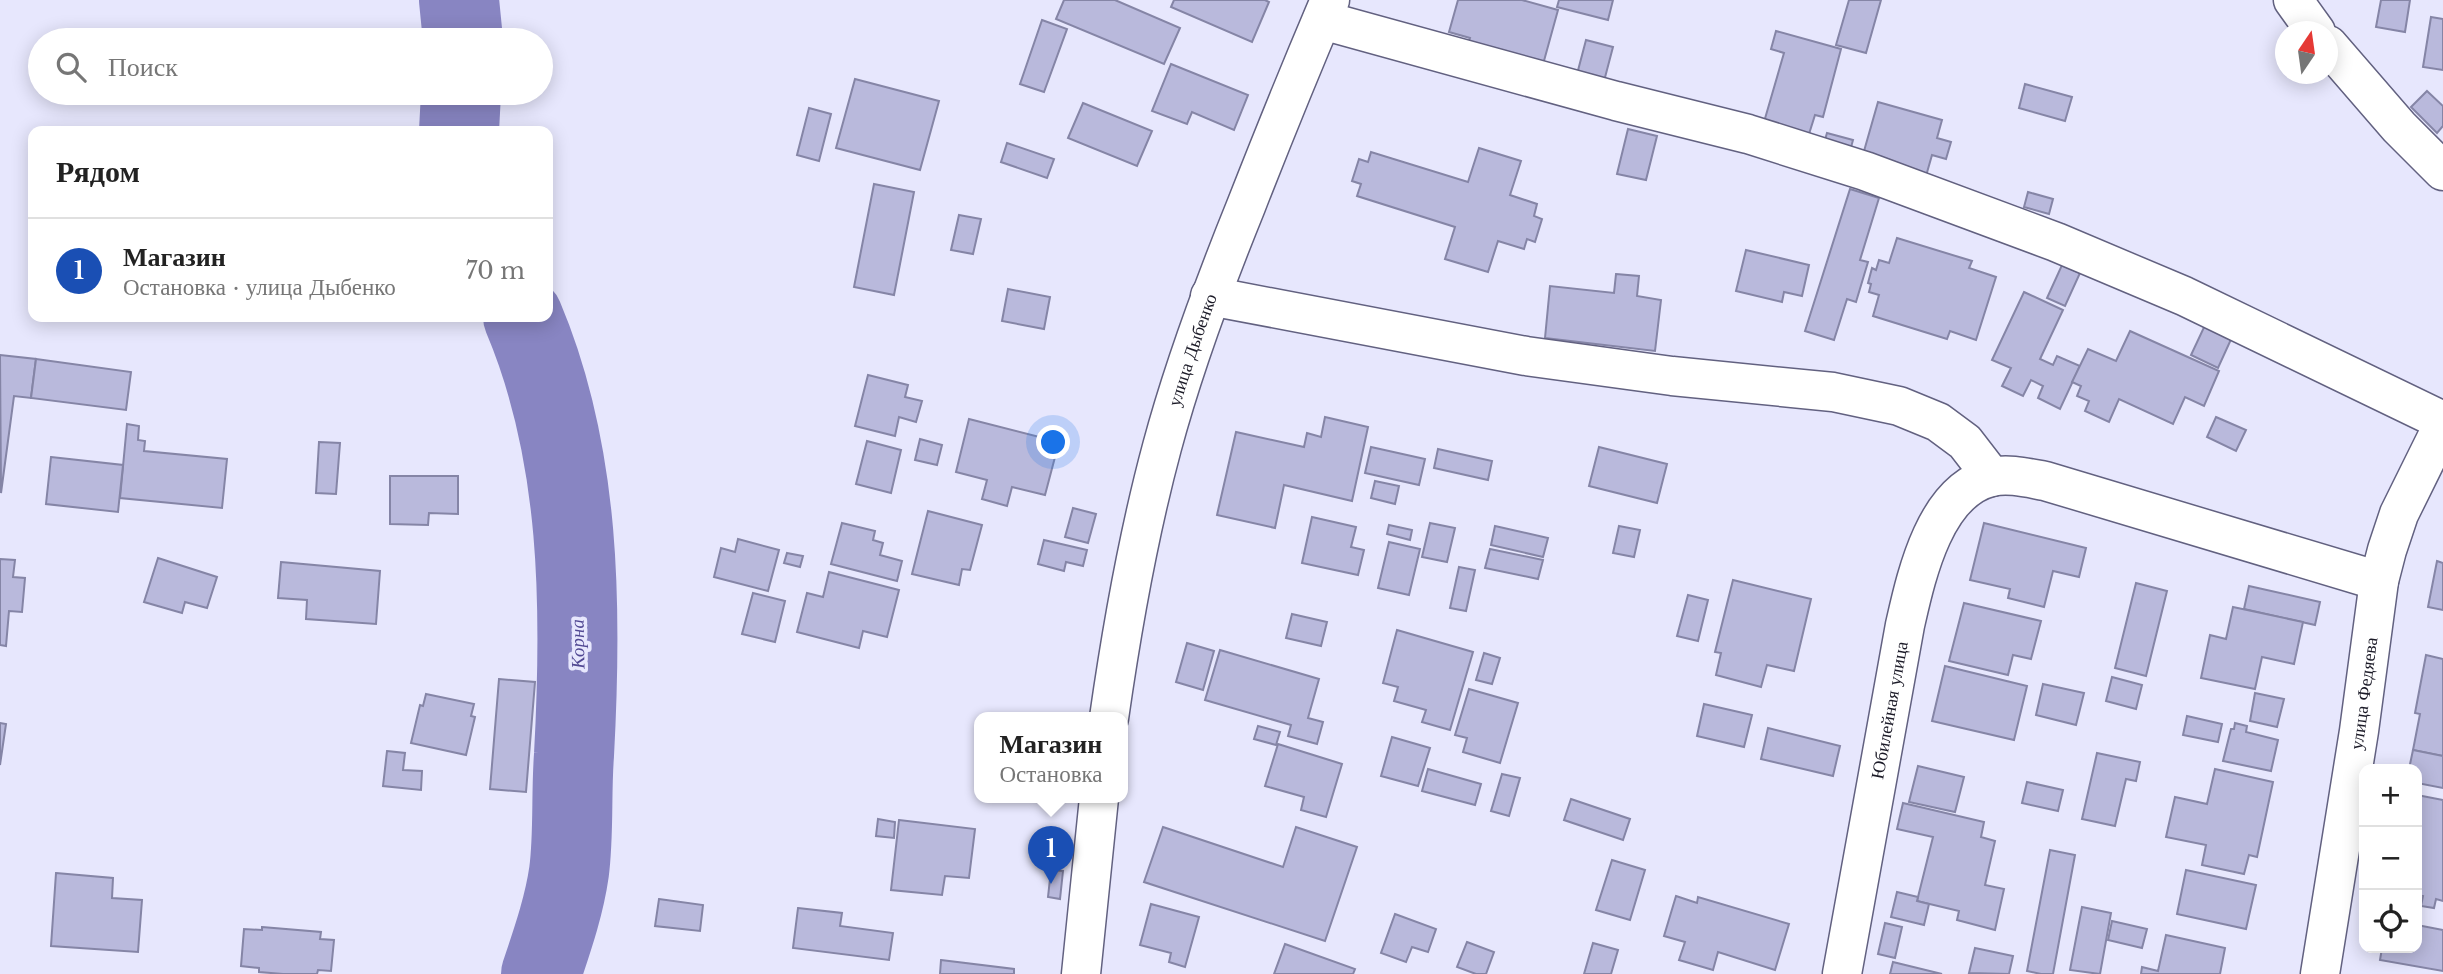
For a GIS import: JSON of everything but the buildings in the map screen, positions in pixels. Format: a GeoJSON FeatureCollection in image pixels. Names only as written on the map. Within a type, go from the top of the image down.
{"type":"FeatureCollection","features":[{"type":"Feature","properties":{"kind":"street"},"geometry":{"type":"LineString","coordinates":[[2293,0],[2308,21]]}},
{"type":"Feature","properties":{"kind":"street"},"geometry":{"type":"LineString","coordinates":[[1326,10],[1616,101],[1772,141],[1865,171],[2056,242],[2184,296],[2443,423]]}},
{"type":"Feature","properties":{"kind":"street","name":"улица Дыбенко"},"geometry":{"type":"LineString","coordinates":[[1110,712],[1120,642],[1156,471],[1186,365],[1210,296],[1326,10]]}},
{"type":"Feature","properties":{"kind":"street"},"geometry":{"type":"LineString","coordinates":[[2338,57],[2399,127],[2443,171]]}},
{"type":"Feature","properties":{"kind":"street"},"geometry":{"type":"LineString","coordinates":[[1210,296],[1526,356],[1672,376],[1833,392],[1899,406],[1938,422],[1965,442],[1992,477],[2007,475],[2045,481],[2379,580]]}},
{"type":"Feature","properties":{"kind":"street","name":"улица Федяева"},"geometry":{"type":"LineString","coordinates":[[2320,974],[2359,731],[2379,580],[2399,514],[2443,423]]}},
{"type":"Feature","properties":{"kind":"street","name":"Юбилейная улица"},"geometry":{"type":"LineString","coordinates":[[1842,974],[1905,625],[1917,576],[1933,534],[1948,507],[1963,491],[1992,477]]}},
{"type":"Feature","properties":{"kind":"street"},"geometry":{"type":"LineString","coordinates":[[1081,974],[1098,803]]}},
{"type":"Feature","properties":{"kind":"waterway","name":"Корна"},"geometry":{"type":"LineString","coordinates":[[459,0],[462,28]]}},
{"type":"Feature","properties":{"kind":"waterway","name":"Корна"},"geometry":{"type":"LineString","coordinates":[[459,126],[460,105]]}},
{"type":"Feature","properties":{"kind":"waterway","name":"Корна"},"geometry":{"type":"LineString","coordinates":[[525,322],[557,423],[567,477],[577,588],[578,644],[571,858],[561,911],[541,974]]}},
{"type":"Feature","properties":{"kind":"place","name":"Магазин"},"geometry":{"type":"Point","coordinates":[1051,884]}}]}
